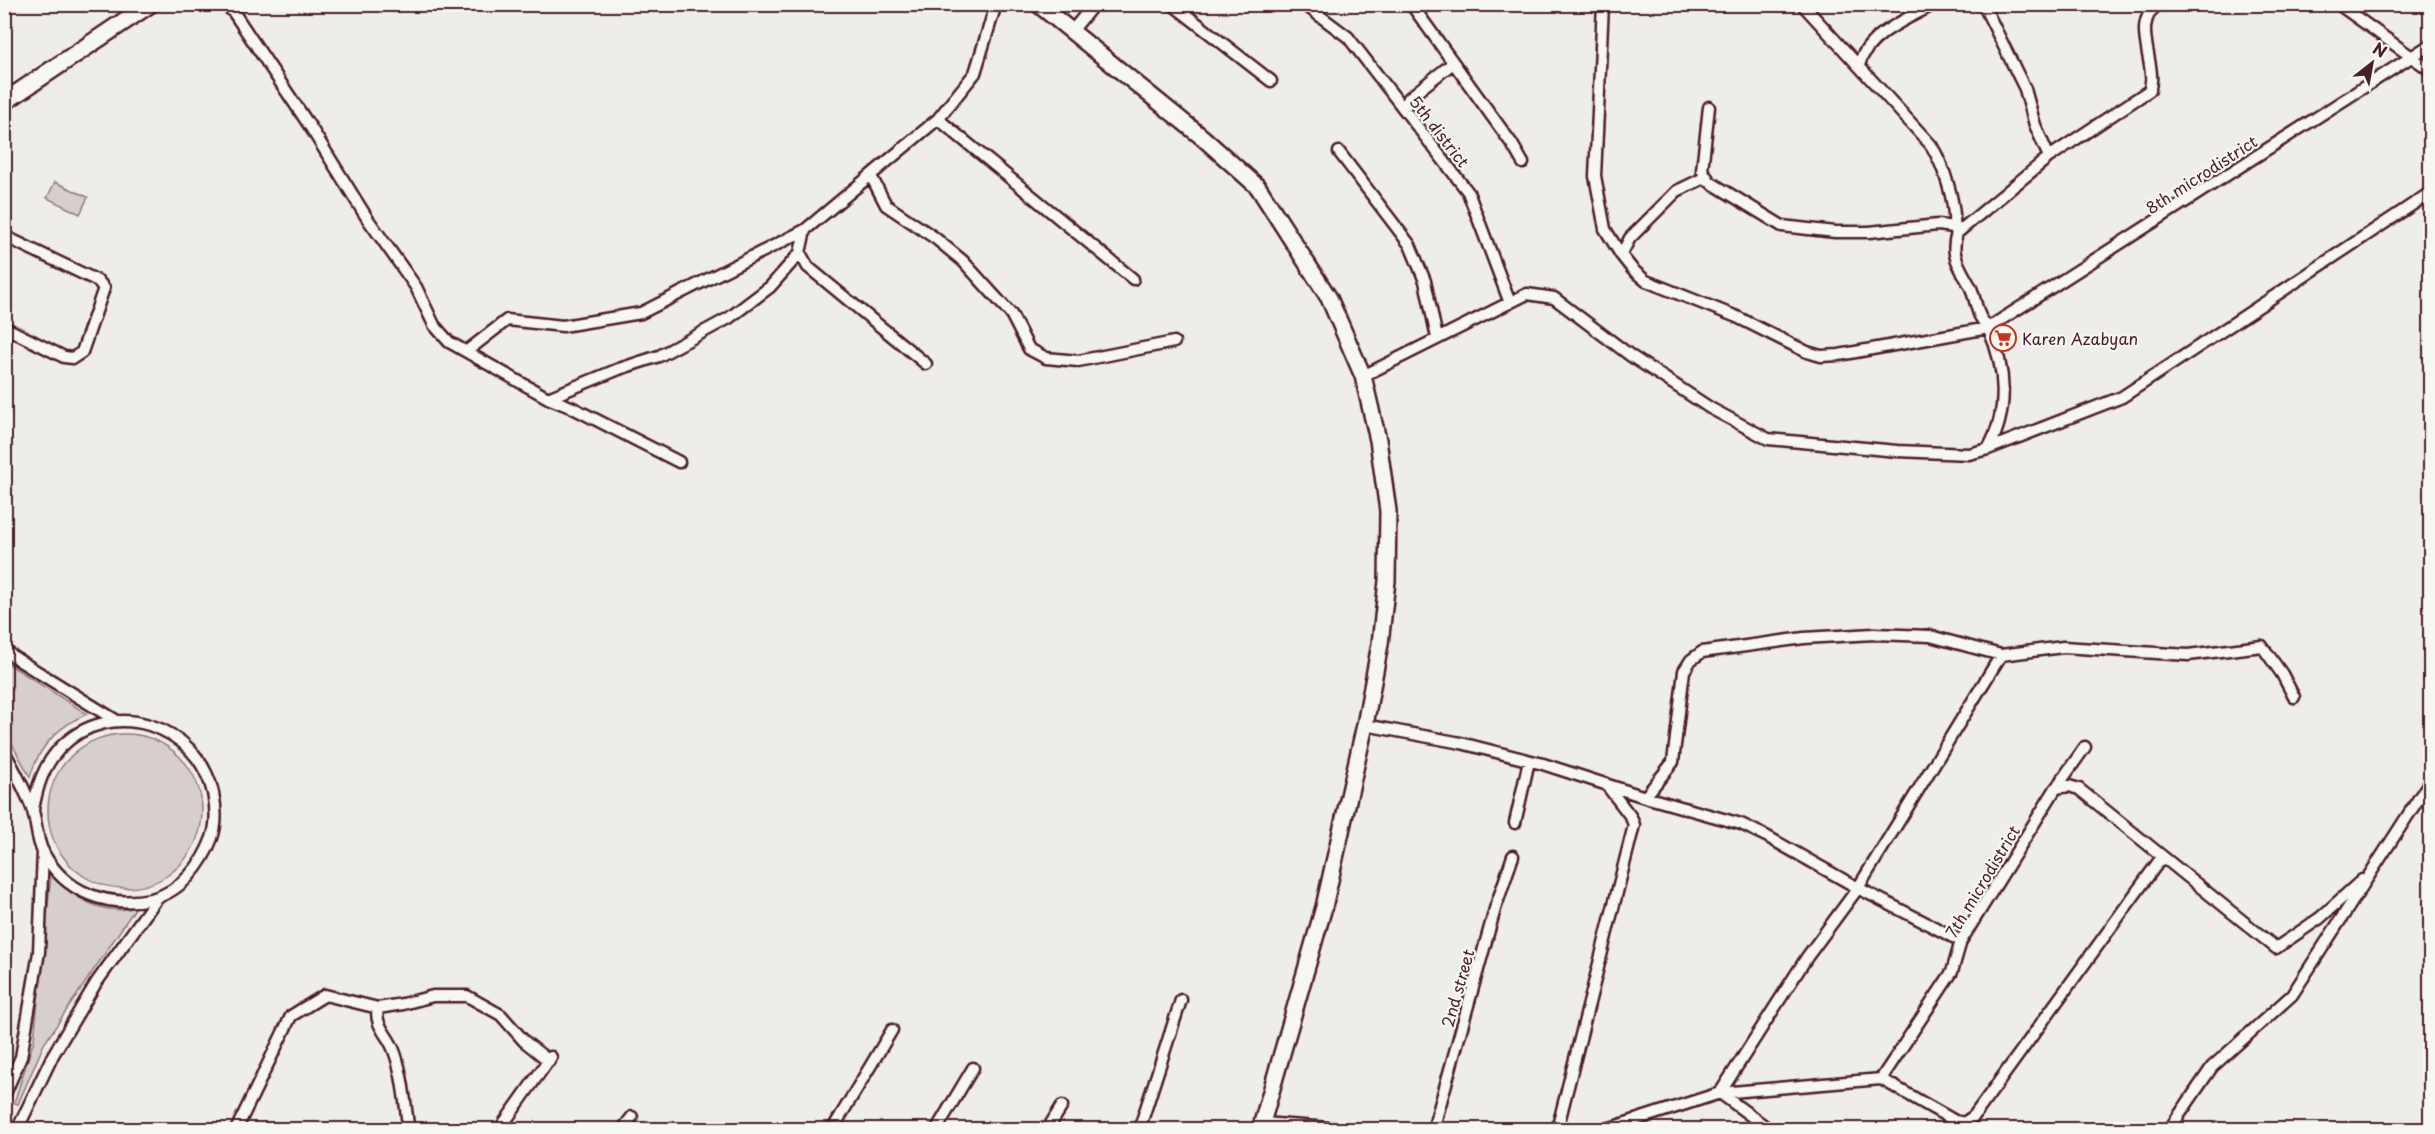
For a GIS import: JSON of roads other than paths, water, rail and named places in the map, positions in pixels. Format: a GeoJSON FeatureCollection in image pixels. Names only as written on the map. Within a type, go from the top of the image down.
{"type":"FeatureCollection","features":[{"type":"Feature","properties":{"kind":"main road"},"geometry":{"type":"LineString","coordinates":[[4,102],[150,4]]}},
{"type":"Feature","properties":{"kind":"main road"},"geometry":{"type":"LineString","coordinates":[[1038,4],[1202,137],[1258,187],[1329,298],[1363,376],[1378,440],[1388,512],[1387,581],[1380,644],[1365,724],[1324,907],[1261,1126]]}},
{"type":"Feature","properties":{"kind":"street"},"geometry":{"type":"LineString","coordinates":[[225,4],[234,13],[312,129],[367,218],[416,287],[434,325],[449,342],[548,398],[573,408],[679,462]]}},
{"type":"Feature","properties":{"kind":"street"},"geometry":{"type":"LineString","coordinates":[[467,351],[507,320],[563,326],[641,314],[805,230],[938,119],[975,73],[996,4]]}},
{"type":"Feature","properties":{"kind":"street"},"geometry":{"type":"LineString","coordinates":[[1072,31],[1094,4]]}},
{"type":"Feature","properties":{"kind":"street"},"geometry":{"type":"LineString","coordinates":[[1172,4],[1271,81]]}},
{"type":"Feature","properties":{"kind":"street","name":"5th district"},"geometry":{"type":"LineString","coordinates":[[1304,4],[1348,37],[1468,192],[1510,303]]}},
{"type":"Feature","properties":{"kind":"street"},"geometry":{"type":"LineString","coordinates":[[1411,4],[1512,144],[1523,163]]}},
{"type":"Feature","properties":{"kind":"street"},"geometry":{"type":"LineString","coordinates":[[1603,4],[1595,176],[1605,228],[1621,255],[1646,281],[1737,317],[1807,352],[1821,356],[1839,355],[1988,328]]}},
{"type":"Feature","properties":{"kind":"street"},"geometry":{"type":"LineString","coordinates":[[1802,4],[1936,153],[1953,205],[1954,258],[1971,288],[1980,317],[1988,328],[1998,357],[2003,389],[2001,422],[1988,449]]}},
{"type":"Feature","properties":{"kind":"street"},"geometry":{"type":"LineString","coordinates":[[1859,65],[1862,54],[1870,45],[1894,27],[1935,4]]}},
{"type":"Feature","properties":{"kind":"street"},"geometry":{"type":"LineString","coordinates":[[1983,4],[2025,89],[2049,157]]}},
{"type":"Feature","properties":{"kind":"street"},"geometry":{"type":"LineString","coordinates":[[1955,230],[2049,157],[2150,90],[2151,76],[2144,36],[2150,13],[2159,4]]}},
{"type":"Feature","properties":{"kind":"street"},"geometry":{"type":"LineString","coordinates":[[2338,4],[2430,70]]}},
{"type":"Feature","properties":{"kind":"street","name":"8th microdistrict"},"geometry":{"type":"LineString","coordinates":[[1988,328],[2430,45]]}},
{"type":"Feature","properties":{"kind":"street"},"geometry":{"type":"LineString","coordinates":[[1404,109],[1409,98],[1453,63]]}},
{"type":"Feature","properties":{"kind":"street"},"geometry":{"type":"LineString","coordinates":[[1709,107],[1702,170],[1706,177],[1710,182],[1782,226],[1835,232],[1869,232],[1938,225],[1955,230]]}},
{"type":"Feature","properties":{"kind":"street"},"geometry":{"type":"LineString","coordinates":[[938,119],[1133,279]]}},
{"type":"Feature","properties":{"kind":"street"},"geometry":{"type":"LineString","coordinates":[[1339,152],[1410,245],[1425,281],[1437,338]]}},
{"type":"Feature","properties":{"kind":"street"},"geometry":{"type":"LineString","coordinates":[[871,176],[886,205],[935,238],[963,261],[1011,314],[1029,349],[1046,358],[1078,361],[1174,342]]}},
{"type":"Feature","properties":{"kind":"street"},"geometry":{"type":"LineString","coordinates":[[1621,255],[1630,238],[1677,191],[1706,177]]}},
{"type":"Feature","properties":{"kind":"street"},"geometry":{"type":"LineString","coordinates":[[1363,376],[1527,294],[1554,298],[1630,356],[1710,408],[1768,439],[1897,451],[1969,453],[1988,449],[2122,397],[2430,193]]}},
{"type":"Feature","properties":{"kind":"street"},"geometry":{"type":"LineString","coordinates":[[548,398],[619,369],[659,356],[729,318],[770,287],[800,253],[805,230]]}},
{"type":"Feature","properties":{"kind":"street"},"geometry":{"type":"LineString","coordinates":[[4,237],[98,281],[104,288],[82,352],[73,358],[64,357],[4,327]]}},
{"type":"Feature","properties":{"kind":"street"},"geometry":{"type":"LineString","coordinates":[[800,253],[808,267],[926,364]]}},
{"type":"Feature","properties":{"kind":"street"},"geometry":{"type":"LineString","coordinates":[[1645,797],[1673,762],[1684,671],[1691,660],[1702,652],[1804,638],[1875,634],[1930,636],[2001,655],[2063,647],[2188,655],[2262,646],[2282,674],[2294,697]]}},
{"type":"Feature","properties":{"kind":"street"},"geometry":{"type":"LineString","coordinates":[[4,650],[117,721]]}},
{"type":"Feature","properties":{"kind":"street"},"geometry":{"type":"LineString","coordinates":[[1720,1093],[1807,957],[1858,888],[2001,655]]}},
{"type":"Feature","properties":{"kind":"street"},"geometry":{"type":"LineString","coordinates":[[117,721],[146,723],[173,735],[195,754],[210,778],[216,807],[213,835],[202,862],[183,883],[158,897],[131,903],[104,901],[79,891],[58,873],[43,851],[35,829],[33,810],[38,785],[47,765],[60,748],[77,735],[96,725],[117,721]]}},
{"type":"Feature","properties":{"kind":"street"},"geometry":{"type":"LineString","coordinates":[[1365,724],[1461,743],[1529,761],[1742,824],[1961,941]]}},
{"type":"Feature","properties":{"kind":"street","name":"7th microdistrict"},"geometry":{"type":"LineString","coordinates":[[1881,1079],[1952,972],[1961,941],[2056,788],[2085,747]]}},
{"type":"Feature","properties":{"kind":"street"},"geometry":{"type":"LineString","coordinates":[[4,751],[33,810]]}},
{"type":"Feature","properties":{"kind":"street"},"geometry":{"type":"LineString","coordinates":[[1515,823],[1529,761]]}},
{"type":"Feature","properties":{"kind":"street"},"geometry":{"type":"LineString","coordinates":[[2169,1130],[2212,1067],[2292,995],[2430,781]]}},
{"type":"Feature","properties":{"kind":"street"},"geometry":{"type":"LineString","coordinates":[[1557,1130],[1634,825],[1632,817],[1604,782]]}},
{"type":"Feature","properties":{"kind":"street"},"geometry":{"type":"LineString","coordinates":[[2056,788],[2069,786],[2079,789],[2277,948],[2320,918],[2372,872]]}},
{"type":"Feature","properties":{"kind":"street"},"geometry":{"type":"LineString","coordinates":[[4,1096],[21,1057],[39,952],[43,851]]}},
{"type":"Feature","properties":{"kind":"street","name":"2nd street"},"geometry":{"type":"LineString","coordinates":[[1433,1130],[1495,909],[1513,856]]}},
{"type":"Feature","properties":{"kind":"street"},"geometry":{"type":"LineString","coordinates":[[1604,1130],[1720,1093],[1881,1079],[1955,1121],[1964,1123],[1974,1116],[2162,857]]}},
{"type":"Feature","properties":{"kind":"street"},"geometry":{"type":"LineString","coordinates":[[16,1130],[54,1055],[96,983],[158,897]]}},
{"type":"Feature","properties":{"kind":"street"},"geometry":{"type":"LineString","coordinates":[[236,1130],[291,1016],[325,995],[378,1008],[433,996],[467,996],[501,1015],[524,1041],[551,1058],[499,1130]]}},
{"type":"Feature","properties":{"kind":"street"},"geometry":{"type":"LineString","coordinates":[[1139,1130],[1181,1000]]}},
{"type":"Feature","properties":{"kind":"street"},"geometry":{"type":"LineString","coordinates":[[378,1008],[376,1015],[393,1048],[408,1125],[412,1130]]}},
{"type":"Feature","properties":{"kind":"street"},"geometry":{"type":"LineString","coordinates":[[832,1130],[892,1030]]}},
{"type":"Feature","properties":{"kind":"street"},"geometry":{"type":"LineString","coordinates":[[936,1130],[973,1068]]}},
{"type":"Feature","properties":{"kind":"street"},"geometry":{"type":"LineString","coordinates":[[1720,1093],[1770,1130]]}},
{"type":"Feature","properties":{"kind":"street"},"geometry":{"type":"LineString","coordinates":[[1047,1130],[1062,1106]]}},
{"type":"Feature","properties":{"kind":"street"},"geometry":{"type":"LineString","coordinates":[[622,1130],[633,1117]]}},
{"type":"Feature","properties":{"kind":"street"},"geometry":{"type":"LineString","coordinates":[[1261,1126],[1357,1130]]}},
{"type":"Feature","properties":{"kind":"place","name":"Karen Azabyan"},"geometry":{"type":"Point","coordinates":[2003,338]}}]}
